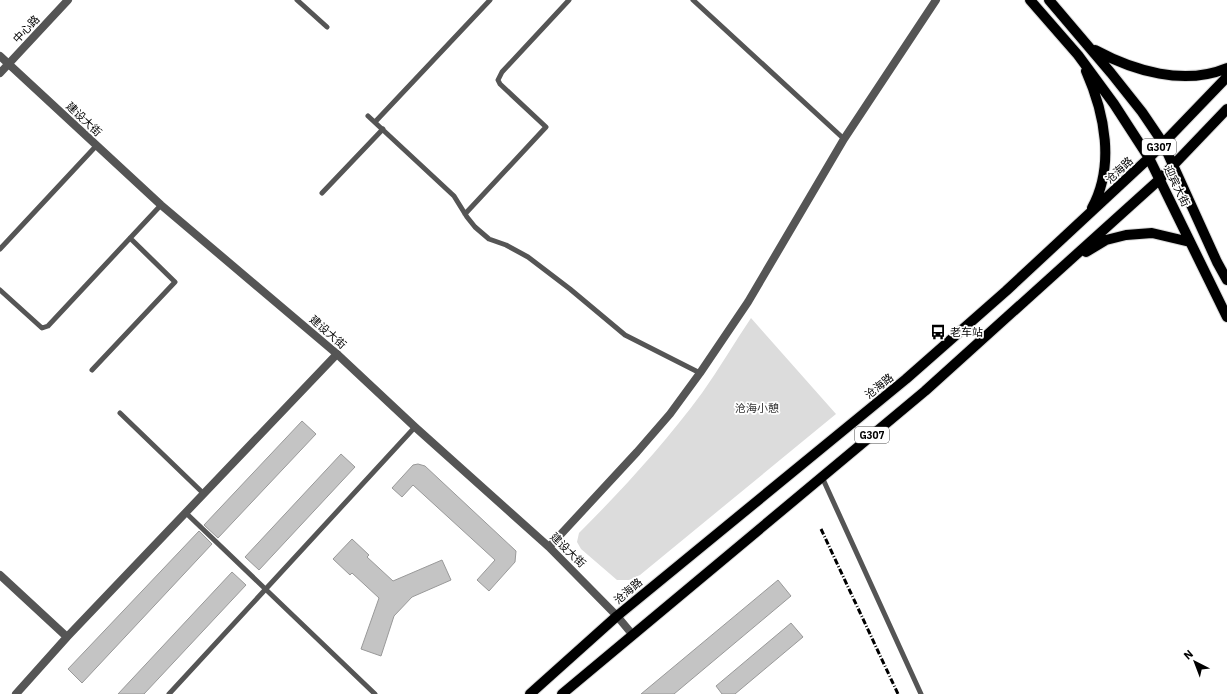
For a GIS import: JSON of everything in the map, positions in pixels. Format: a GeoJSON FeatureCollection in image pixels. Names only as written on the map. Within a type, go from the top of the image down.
{"type":"FeatureCollection","features":[{"type":"Feature","properties":{"kind":"main road","name":"迎宾大街"},"geometry":{"type":"LineString","coordinates":[[1030,0],[1078,55],[1114,104],[1149,158],[1227,317]]}},
{"type":"Feature","properties":{"kind":"main road","name":"迎宾大街"},"geometry":{"type":"LineString","coordinates":[[1049,0],[1142,112],[1163,143],[1217,262],[1227,280]]}},
{"type":"Feature","properties":{"kind":"main road"},"geometry":{"type":"LineString","coordinates":[[1089,47],[1131,66],[1164,74],[1199,76],[1216,73],[1227,68]]}},
{"type":"Feature","properties":{"kind":"main road"},"geometry":{"type":"LineString","coordinates":[[1078,55],[1089,78],[1100,109],[1105,144],[1102,182],[1096,201],[1088,215]]}},
{"type":"Feature","properties":{"kind":"main road","name":"沧海路"},"geometry":{"type":"LineString","coordinates":[[530,694],[618,616],[906,379],[1006,290],[1149,158],[1227,78]]}},
{"type":"Feature","properties":{"kind":"main road","name":"G307"},"geometry":{"type":"LineString","coordinates":[[562,694],[632,634],[925,391],[1160,179],[1227,109]]}},
{"type":"Feature","properties":{"kind":"main road"},"geometry":{"type":"LineString","coordinates":[[1066,264],[1106,240],[1126,235],[1152,233],[1190,242]]}},
{"type":"Feature","properties":{"kind":"street","name":"中心路"},"geometry":{"type":"LineString","coordinates":[[0,73],[68,0]]}},
{"type":"Feature","properties":{"kind":"street"},"geometry":{"type":"LineString","coordinates":[[549,547],[642,447],[670,414],[700,373],[748,302],[844,139],[936,0]]}},
{"type":"Feature","properties":{"kind":"street","name":"建设大街"},"geometry":{"type":"LineString","coordinates":[[0,56],[161,205],[337,354],[415,427],[549,547],[618,616],[632,634]]}},
{"type":"Feature","properties":{"kind":"street"},"geometry":{"type":"LineString","coordinates":[[16,694],[67,637],[337,354]]}},
{"type":"Feature","properties":{"kind":"street"},"geometry":{"type":"LineString","coordinates":[[0,575],[67,637]]}},
{"type":"Feature","properties":{"kind":"lane"},"geometry":{"type":"LineString","coordinates":[[297,0],[327,27]]}},
{"type":"Feature","properties":{"kind":"lane"},"geometry":{"type":"LineString","coordinates":[[375,122],[490,0]]}},
{"type":"Feature","properties":{"kind":"lane"},"geometry":{"type":"LineString","coordinates":[[465,214],[546,127],[500,84],[498,80],[502,72],[569,0]]}},
{"type":"Feature","properties":{"kind":"lane"},"geometry":{"type":"LineString","coordinates":[[693,0],[844,139]]}},
{"type":"Feature","properties":{"kind":"lane"},"geometry":{"type":"LineString","coordinates":[[368,116],[454,196],[474,227],[489,239],[506,245],[528,257],[570,289],[625,335],[700,373]]}},
{"type":"Feature","properties":{"kind":"lane"},"geometry":{"type":"LineString","coordinates":[[322,192],[383,129]]}},
{"type":"Feature","properties":{"kind":"lane"},"geometry":{"type":"LineString","coordinates":[[0,249],[97,145]]}},
{"type":"Feature","properties":{"kind":"lane"},"geometry":{"type":"LineString","coordinates":[[0,290],[42,328],[48,326],[161,205]]}},
{"type":"Feature","properties":{"kind":"lane"},"geometry":{"type":"LineString","coordinates":[[92,370],[176,282],[130,238]]}},
{"type":"Feature","properties":{"kind":"lane"},"geometry":{"type":"LineString","coordinates":[[120,413],[204,494]]}},
{"type":"Feature","properties":{"kind":"lane"},"geometry":{"type":"LineString","coordinates":[[169,694],[415,427]]}},
{"type":"Feature","properties":{"kind":"lane"},"geometry":{"type":"LineString","coordinates":[[822,477],[921,694]]}},
{"type":"Feature","properties":{"kind":"lane"},"geometry":{"type":"LineString","coordinates":[[186,513],[375,694]]}},
{"type":"Feature","properties":{"kind":"green space","name":"沧海小憩"},"geometry":{"type":"Polygon","coordinates":[[[751,318],[836,414],[640,575],[629,580],[617,580],[581,549],[577,542],[579,533],[612,500],[673,430],[702,393],[751,318]]]}},
{"type":"Feature","properties":{"kind":"building"},"geometry":{"type":"Polygon","coordinates":[[[302,421],[316,434],[218,538],[204,525],[302,421]]]}},
{"type":"Feature","properties":{"kind":"building"},"geometry":{"type":"Polygon","coordinates":[[[341,454],[355,467],[259,570],[245,557],[341,454]]]}},
{"type":"Feature","properties":{"kind":"building"},"geometry":{"type":"Polygon","coordinates":[[[418,464],[425,466],[516,551],[515,562],[489,591],[477,580],[495,560],[413,485],[402,497],[392,488],[413,465],[418,464]]]}},
{"type":"Feature","properties":{"kind":"building"},"geometry":{"type":"Polygon","coordinates":[[[199,531],[212,544],[82,683],[68,669],[199,531]]]}},
{"type":"Feature","properties":{"kind":"building"},"geometry":{"type":"Polygon","coordinates":[[[352,539],[369,555],[367,557],[393,581],[442,560],[451,580],[412,597],[394,616],[381,656],[361,649],[379,598],[352,573],[350,575],[333,559],[352,539]]]}},
{"type":"Feature","properties":{"kind":"building"},"geometry":{"type":"Polygon","coordinates":[[[232,572],[246,585],[144,694],[118,694],[232,572]]]}},
{"type":"Feature","properties":{"kind":"building"},"geometry":{"type":"Polygon","coordinates":[[[778,580],[791,596],[674,694],[641,694],[778,580]]]}},
{"type":"Feature","properties":{"kind":"building"},"geometry":{"type":"Polygon","coordinates":[[[791,623],[803,637],[735,694],[722,694],[716,686],[791,623]]]}},
{"type":"Feature","properties":{"kind":"railway"},"geometry":{"type":"LineString","coordinates":[[821,529],[898,694]]}},
{"type":"Feature","properties":{"kind":"place","name":"老车站"},"geometry":{"type":"Point","coordinates":[938,332]}}]}
